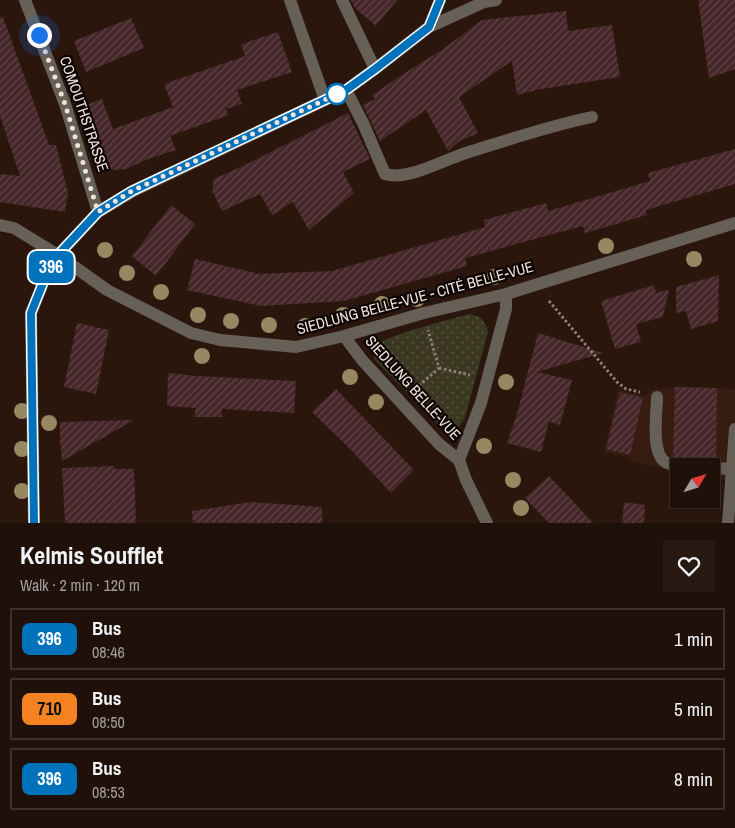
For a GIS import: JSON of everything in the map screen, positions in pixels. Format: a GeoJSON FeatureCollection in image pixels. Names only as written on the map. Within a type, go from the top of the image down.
{"type":"FeatureCollection","features":[{"type":"Feature","properties":{"kind":"street","name":"COMOUTHSTRASSE"},"geometry":{"type":"LineString","coordinates":[[25,0],[65,104],[98,212]]}},
{"type":"Feature","properties":{"kind":"street"},"geometry":{"type":"LineString","coordinates":[[290,0],[325,100]]}},
{"type":"Feature","properties":{"kind":"street"},"geometry":{"type":"LineString","coordinates":[[342,0],[375,69]]}},
{"type":"Feature","properties":{"kind":"street"},"geometry":{"type":"LineString","coordinates":[[429,27],[440,0]]}},
{"type":"Feature","properties":{"kind":"street"},"geometry":{"type":"LineString","coordinates":[[34,523],[31,313],[45,278],[58,255],[98,212],[132,191],[346,90],[429,27],[484,2],[496,0]]}},
{"type":"Feature","properties":{"kind":"street"},"geometry":{"type":"LineString","coordinates":[[346,90],[363,122],[380,166],[385,174],[391,176],[406,174],[463,154],[565,123],[592,117]]}},
{"type":"Feature","properties":{"kind":"street","name":"SIEDLUNG BELLE-VUE - CITÉ BELLE-VUE"},"geometry":{"type":"LineString","coordinates":[[0,225],[14,228],[58,255],[107,290],[191,333],[220,340],[296,347],[344,336],[424,313],[506,294],[735,224]]}},
{"type":"Feature","properties":{"kind":"street","name":"SIEDLUNG BELLE-VUE"},"geometry":{"type":"LineString","coordinates":[[459,460],[481,403],[506,309],[506,294]]}},
{"type":"Feature","properties":{"kind":"street","name":"SIEDLUNG BELLE-VUE"},"geometry":{"type":"LineString","coordinates":[[344,336],[362,360],[439,444],[459,460],[466,480],[487,523]]}},
{"type":"Feature","properties":{"kind":"street"},"geometry":{"type":"LineString","coordinates":[[657,397],[656,442],[659,456],[670,464]]}},
{"type":"Feature","properties":{"kind":"street"},"geometry":{"type":"LineString","coordinates":[[728,523],[735,429]]}},
{"type":"Feature","properties":{"kind":"street"},"geometry":{"type":"LineString","coordinates":[[720,468],[733,469]]}},
{"type":"Feature","properties":{"kind":"path"},"geometry":{"type":"LineString","coordinates":[[535,284],[617,382],[626,389],[657,397]]}},
{"type":"Feature","properties":{"kind":"path"},"geometry":{"type":"LineString","coordinates":[[424,313],[439,368]]}},
{"type":"Feature","properties":{"kind":"path"},"geometry":{"type":"LineString","coordinates":[[439,368],[487,378]]}},
{"type":"Feature","properties":{"kind":"path"},"geometry":{"type":"LineString","coordinates":[[402,402],[439,368]]}},
{"type":"Feature","properties":{"kind":"shaded area"},"geometry":{"type":"Polygon","coordinates":[[[469,314],[482,319],[488,332],[465,417],[458,428],[448,431],[443,429],[374,359],[374,350],[377,345],[393,337],[469,314]]]}},
{"type":"Feature","properties":{"kind":"shaded area"},"geometry":{"type":"Polygon","coordinates":[[[674,387],[735,389],[735,482],[720,480],[720,458],[670,458],[670,469],[632,462],[630,458],[604,452],[618,390],[645,396],[651,390],[674,387]]]}},
{"type":"Feature","properties":{"kind":"building"},"geometry":{"type":"Polygon","coordinates":[[[351,0],[397,0],[376,26],[355,8],[351,0]]]}},
{"type":"Feature","properties":{"kind":"building"},"geometry":{"type":"Polygon","coordinates":[[[698,0],[735,0],[735,69],[709,78],[698,0]]]}},
{"type":"Feature","properties":{"kind":"building"},"geometry":{"type":"Polygon","coordinates":[[[566,11],[568,31],[612,25],[620,77],[541,89],[517,95],[512,61],[459,97],[478,133],[458,142],[448,151],[426,110],[380,141],[363,105],[375,99],[372,95],[440,51],[482,20],[566,11]]]}},
{"type":"Feature","properties":{"kind":"building"},"geometry":{"type":"Polygon","coordinates":[[[0,17],[3,17],[49,145],[56,145],[68,193],[65,212],[0,202],[0,174],[20,176],[0,116],[0,17]]]}},
{"type":"Feature","properties":{"kind":"building"},"geometry":{"type":"Polygon","coordinates":[[[131,18],[144,48],[86,72],[74,41],[131,18]]]}},
{"type":"Feature","properties":{"kind":"building"},"geometry":{"type":"Polygon","coordinates":[[[278,32],[292,72],[237,90],[242,104],[226,109],[229,115],[170,136],[176,150],[148,159],[126,169],[112,170],[105,163],[83,106],[102,99],[113,129],[173,107],[164,84],[245,56],[241,44],[278,32]]]}},
{"type":"Feature","properties":{"kind":"building"},"geometry":{"type":"Polygon","coordinates":[[[348,113],[370,159],[343,172],[354,193],[309,230],[293,202],[272,215],[260,194],[222,211],[212,191],[214,179],[348,113]]]}},
{"type":"Feature","properties":{"kind":"building"},"geometry":{"type":"Polygon","coordinates":[[[735,149],[735,184],[646,210],[647,215],[585,233],[583,226],[465,258],[467,266],[344,301],[261,306],[187,290],[195,259],[256,273],[254,274],[332,271],[485,227],[484,220],[546,203],[548,211],[650,181],[648,173],[735,149]]]}},
{"type":"Feature","properties":{"kind":"building"},"geometry":{"type":"Polygon","coordinates":[[[171,205],[195,224],[156,276],[132,256],[171,205]]]}},
{"type":"Feature","properties":{"kind":"building"},"geometry":{"type":"Polygon","coordinates":[[[719,275],[718,321],[691,329],[686,311],[676,313],[676,287],[719,275]]]}},
{"type":"Feature","properties":{"kind":"building"},"geometry":{"type":"Polygon","coordinates":[[[654,285],[656,293],[669,289],[663,317],[636,324],[641,342],[615,349],[601,301],[654,285]]]}},
{"type":"Feature","properties":{"kind":"building"},"geometry":{"type":"Polygon","coordinates":[[[77,323],[109,330],[96,394],[64,387],[77,323]]]}},
{"type":"Feature","properties":{"kind":"building"},"geometry":{"type":"Polygon","coordinates":[[[538,333],[603,353],[537,372],[572,380],[560,425],[549,422],[541,452],[507,443],[517,414],[538,333]]]}},
{"type":"Feature","properties":{"kind":"building"},"geometry":{"type":"Polygon","coordinates":[[[168,373],[296,381],[294,413],[222,409],[222,417],[194,417],[196,408],[167,406],[168,373]]]}},
{"type":"Feature","properties":{"kind":"building"},"geometry":{"type":"Polygon","coordinates":[[[675,387],[717,388],[716,458],[673,457],[675,387]]]}},
{"type":"Feature","properties":{"kind":"building"},"geometry":{"type":"Polygon","coordinates":[[[336,389],[414,470],[391,493],[312,412],[336,389]]]}},
{"type":"Feature","properties":{"kind":"building"},"geometry":{"type":"Polygon","coordinates":[[[620,392],[643,398],[630,455],[606,449],[620,392]]]}},
{"type":"Feature","properties":{"kind":"building"},"geometry":{"type":"Polygon","coordinates":[[[134,420],[62,461],[60,422],[134,420]]]}},
{"type":"Feature","properties":{"kind":"building"},"geometry":{"type":"Polygon","coordinates":[[[114,466],[114,469],[134,469],[136,523],[65,523],[62,468],[114,466]]]}},
{"type":"Feature","properties":{"kind":"building"},"geometry":{"type":"Polygon","coordinates":[[[549,476],[593,523],[549,523],[525,498],[549,476]]]}},
{"type":"Feature","properties":{"kind":"building"},"geometry":{"type":"Polygon","coordinates":[[[251,502],[322,507],[322,523],[193,523],[192,511],[251,502]]]}},
{"type":"Feature","properties":{"kind":"building"},"geometry":{"type":"Polygon","coordinates":[[[624,502],[645,505],[644,523],[622,523],[624,502]]]}},
{"type":"Feature","properties":{"kind":"bus line","name":"396"},"geometry":{"type":"LineString","coordinates":[[34,523],[31,313],[45,278],[58,255],[98,212],[132,191],[346,90],[429,27],[440,0]]}},
{"type":"Feature","properties":{"kind":"route"},"geometry":{"type":"LineString","coordinates":[[39,35],[65,104],[89,177],[98,212],[132,191],[337,94]]}}]}
